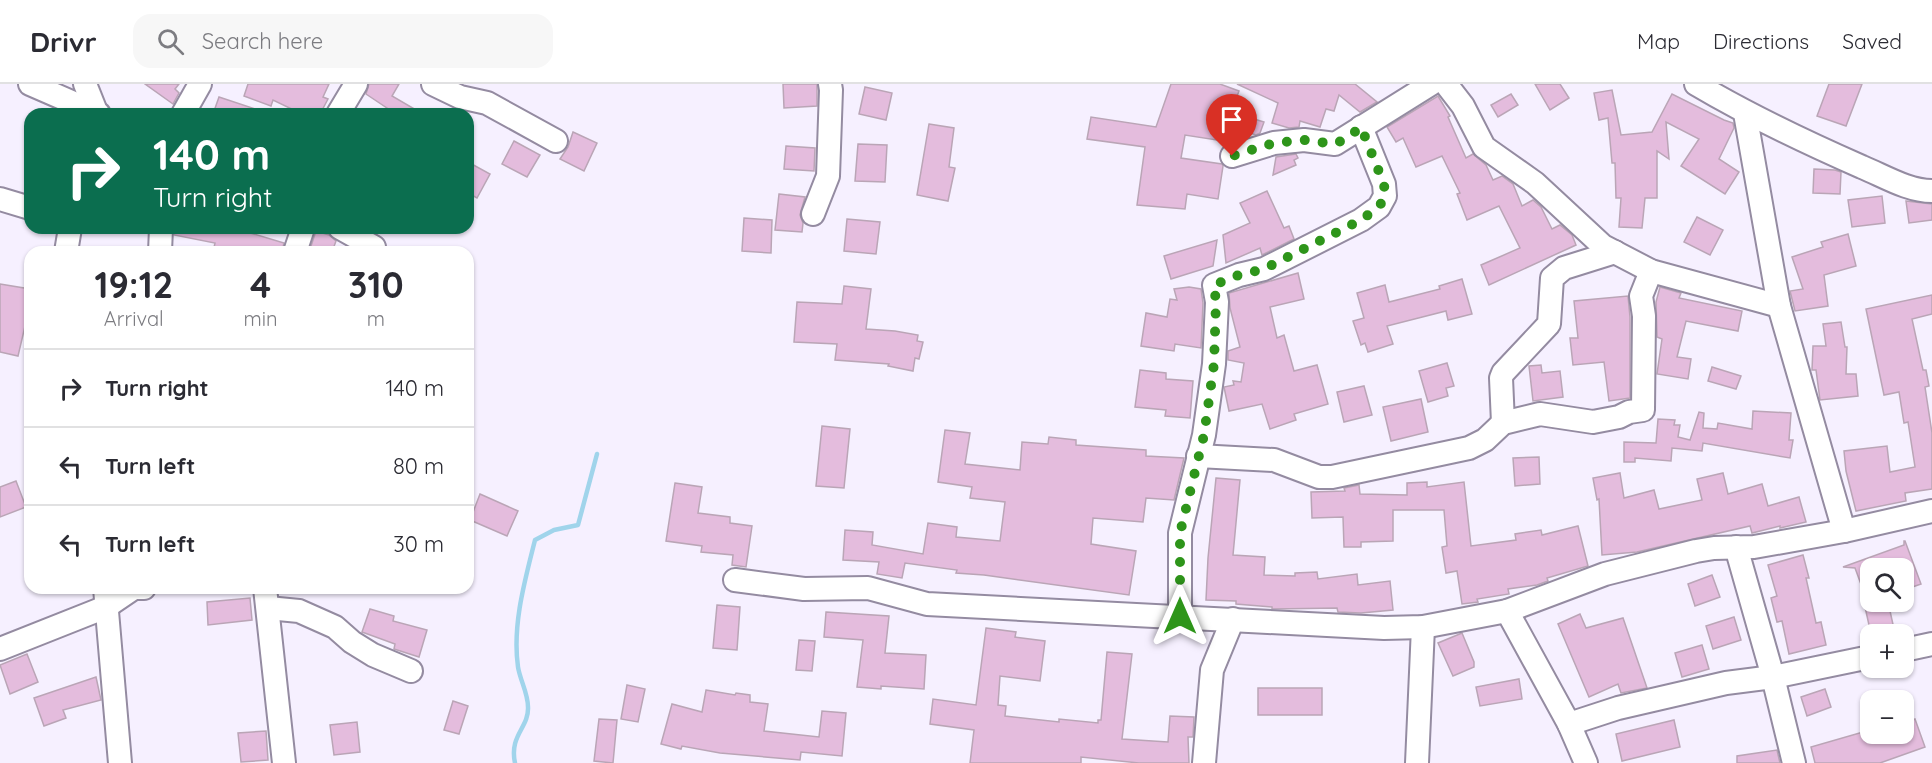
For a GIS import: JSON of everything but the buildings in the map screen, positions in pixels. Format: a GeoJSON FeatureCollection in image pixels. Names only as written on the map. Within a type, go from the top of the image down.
{"type":"FeatureCollection","features":[{"type":"Feature","properties":{"kind":"street"},"geometry":{"type":"LineString","coordinates":[[30,84],[84,108]]}},
{"type":"Feature","properties":{"kind":"street"},"geometry":{"type":"LineString","coordinates":[[85,84],[95,108]]}},
{"type":"Feature","properties":{"kind":"street"},"geometry":{"type":"LineString","coordinates":[[186,108],[200,84]]}},
{"type":"Feature","properties":{"kind":"street"},"geometry":{"type":"LineString","coordinates":[[342,108],[356,84]]}},
{"type":"Feature","properties":{"kind":"street"},"geometry":{"type":"LineString","coordinates":[[433,84],[460,97],[487,103],[556,141]]}},
{"type":"Feature","properties":{"kind":"street"},"geometry":{"type":"LineString","coordinates":[[813,214],[828,176],[830,84]]}},
{"type":"Feature","properties":{"kind":"street"},"geometry":{"type":"LineString","coordinates":[[1232,156],[1274,143],[1304,140],[1335,144],[1431,84]]}},
{"type":"Feature","properties":{"kind":"street"},"geometry":{"type":"LineString","coordinates":[[1446,84],[1463,106],[1484,147],[1535,183],[1603,246],[1651,271],[1779,306]]}},
{"type":"Feature","properties":{"kind":"street"},"geometry":{"type":"LineString","coordinates":[[1696,84],[1745,113],[1889,179],[1922,191],[1932,191]]}},
{"type":"Feature","properties":{"kind":"street"},"geometry":{"type":"LineString","coordinates":[[1745,113],[1779,306],[1844,531]]}},
{"type":"Feature","properties":{"kind":"street"},"geometry":{"type":"LineString","coordinates":[[1180,616],[1180,533],[1197,456],[1204,435],[1214,364],[1216,302],[1214,285],[1239,275],[1264,269],[1361,220],[1379,207],[1385,196],[1384,184],[1361,127]]}},
{"type":"Feature","properties":{"kind":"street"},"geometry":{"type":"LineString","coordinates":[[0,199],[24,206]]}},
{"type":"Feature","properties":{"kind":"street"},"geometry":{"type":"LineString","coordinates":[[351,234],[372,246]]}},
{"type":"Feature","properties":{"kind":"street"},"geometry":{"type":"LineString","coordinates":[[1503,423],[1501,378],[1503,372],[1549,324],[1552,278],[1564,268],[1615,252]]}},
{"type":"Feature","properties":{"kind":"street"},"geometry":{"type":"LineString","coordinates":[[1197,456],[1274,460],[1319,477],[1332,477],[1469,448],[1485,440],[1503,423],[1540,414],[1593,422],[1643,410],[1644,316],[1641,296],[1651,271]]}},
{"type":"Feature","properties":{"kind":"street"},"geometry":{"type":"LineString","coordinates":[[735,579],[804,589],[868,588],[927,604],[1384,628],[1423,627],[1507,611],[1605,574],[1696,551],[1754,547],[1844,531],[1932,511]]}},
{"type":"Feature","properties":{"kind":"street"},"geometry":{"type":"LineString","coordinates":[[1736,547],[1773,677],[1794,763]]}},
{"type":"Feature","properties":{"kind":"street"},"geometry":{"type":"LineString","coordinates":[[0,650],[105,597],[120,763]]}},
{"type":"Feature","properties":{"kind":"street"},"geometry":{"type":"LineString","coordinates":[[284,763],[266,598],[335,627],[352,642],[373,655],[411,671]]}},
{"type":"Feature","properties":{"kind":"street"},"geometry":{"type":"LineString","coordinates":[[1507,611],[1569,724],[1586,763]]}},
{"type":"Feature","properties":{"kind":"street"},"geometry":{"type":"LineString","coordinates":[[1204,763],[1212,670],[1233,619]]}},
{"type":"Feature","properties":{"kind":"street"},"geometry":{"type":"LineString","coordinates":[[1417,763],[1423,627]]}},
{"type":"Feature","properties":{"kind":"street"},"geometry":{"type":"LineString","coordinates":[[1914,648],[1932,644]]}},
{"type":"Feature","properties":{"kind":"street"},"geometry":{"type":"LineString","coordinates":[[1569,724],[1618,708],[1735,681],[1773,677],[1860,659]]}},
{"type":"Feature","properties":{"kind":"waterway"},"geometry":{"type":"LineString","coordinates":[[515,763],[515,745],[526,721],[528,707],[518,667],[518,619],[535,540],[554,530],[578,525],[597,454]]}},
{"type":"Feature","properties":{"kind":"route"},"geometry":{"type":"LineString","coordinates":[[1180,616],[1180,533],[1197,456],[1204,435],[1214,364],[1216,302],[1214,285],[1239,275],[1264,269],[1361,220],[1379,207],[1385,196],[1384,184],[1361,127],[1335,144],[1304,140],[1274,143],[1232,156]]}}]}
